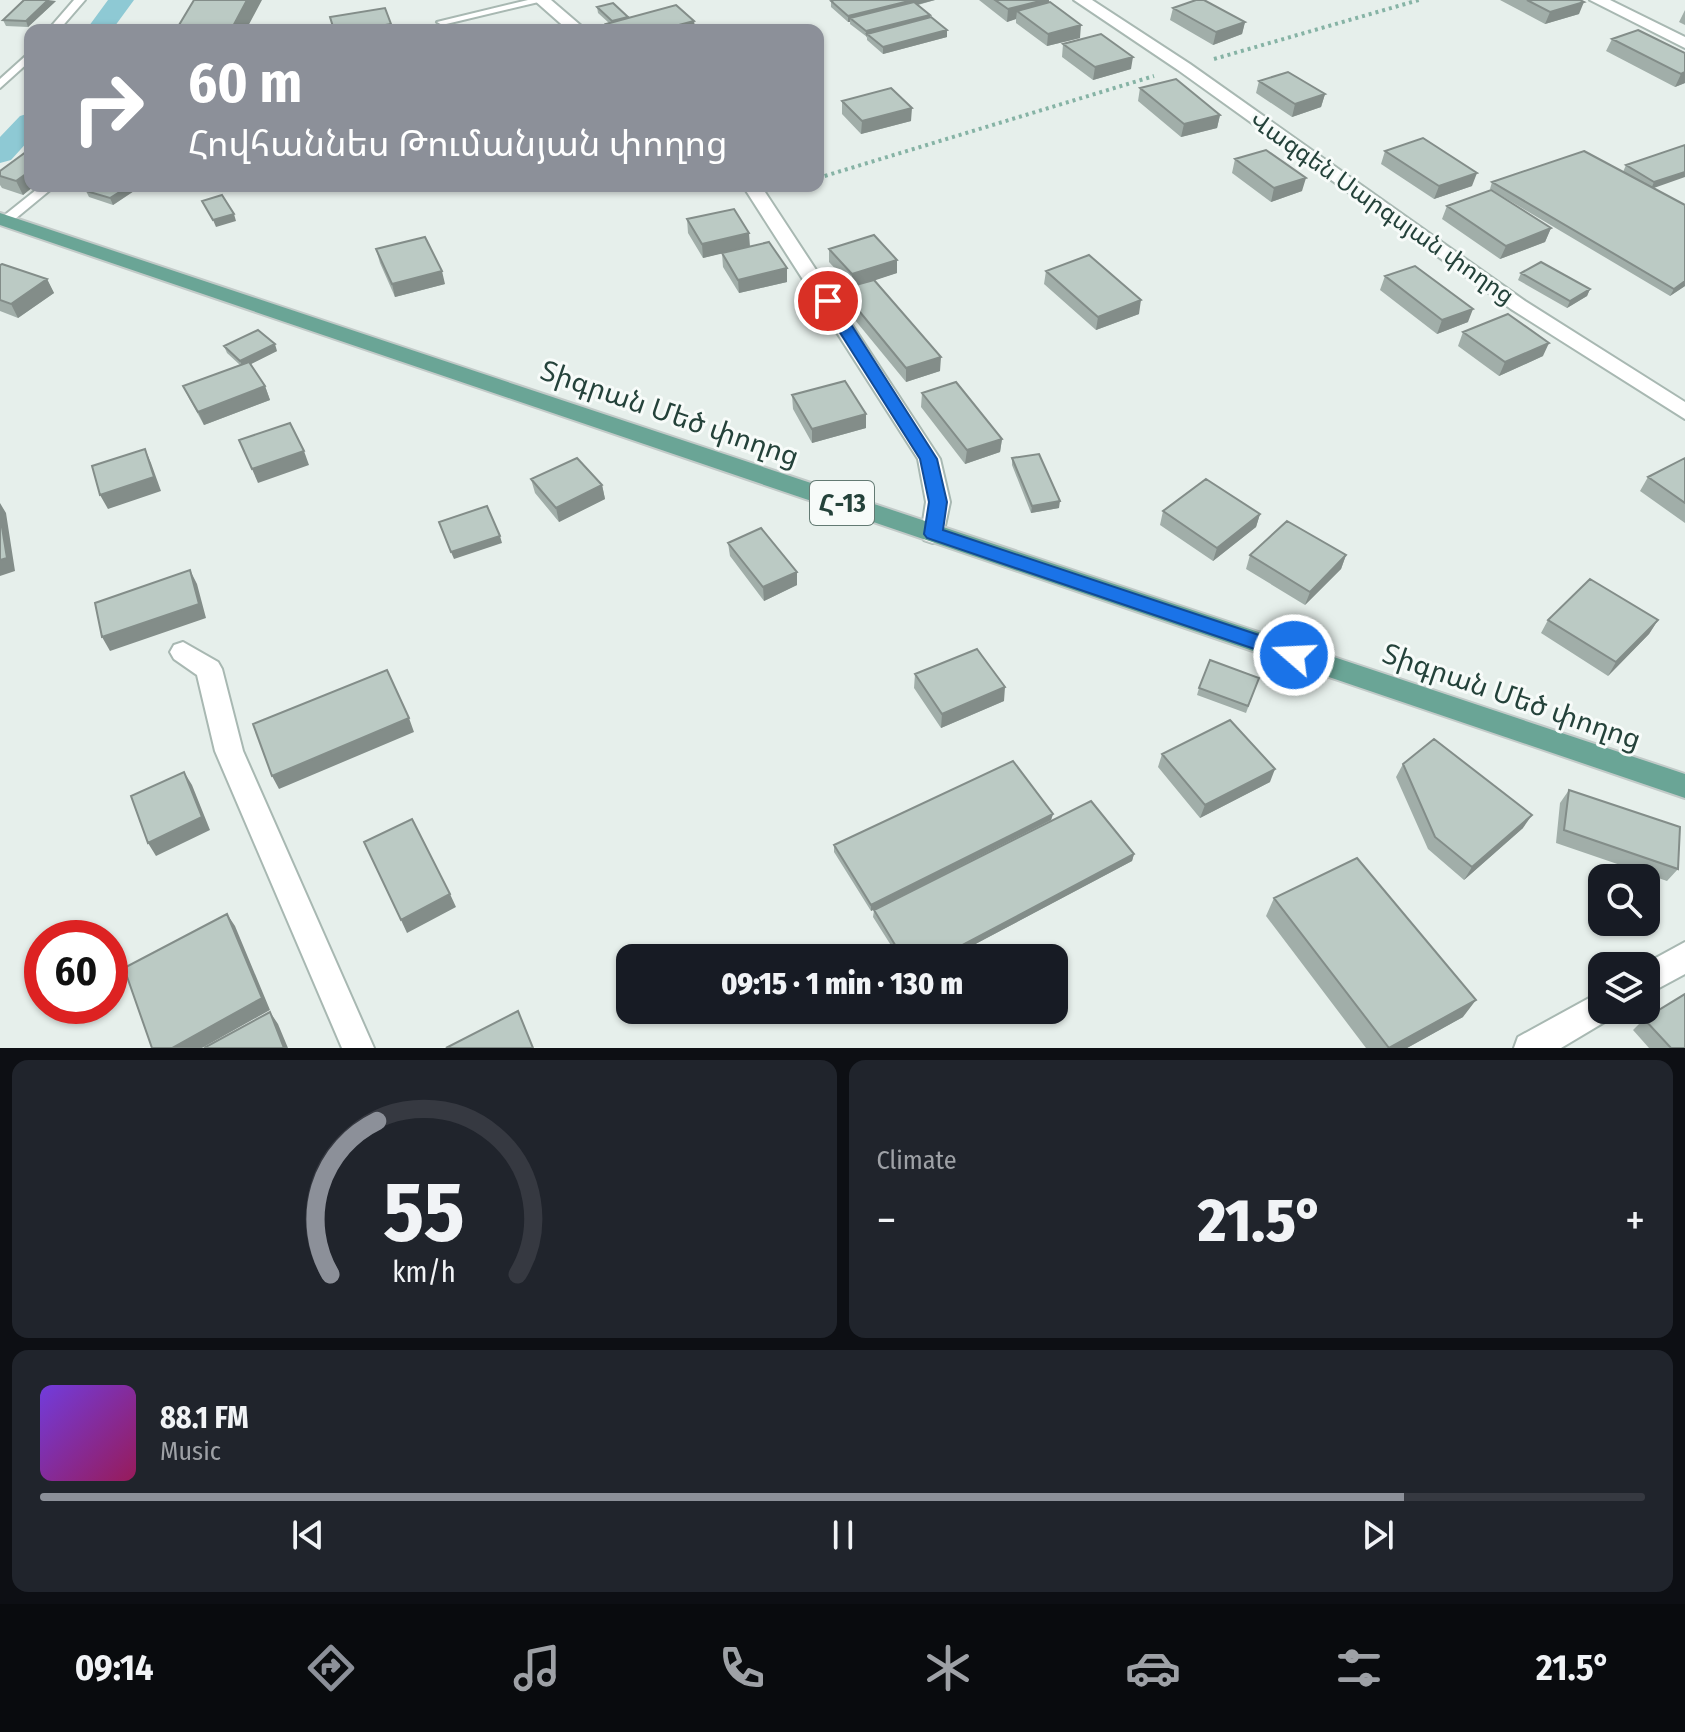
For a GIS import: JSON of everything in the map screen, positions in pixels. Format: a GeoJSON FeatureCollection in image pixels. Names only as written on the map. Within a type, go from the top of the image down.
{"type":"FeatureCollection","features":[{"type":"Feature","properties":{"kind":"main road","name":"Տիգրան Մեծ փողոց"},"geometry":{"type":"LineString","coordinates":[[3,220],[1685,786]]}},
{"type":"Feature","properties":{"kind":"street"},"geometry":{"type":"LineString","coordinates":[[542,0],[571,24]]}},
{"type":"Feature","properties":{"kind":"street","name":"Վազգեն Սարգսյան փողոց"},"geometry":{"type":"LineString","coordinates":[[1082,0],[1184,67],[1518,305],[1685,412]]}},
{"type":"Feature","properties":{"kind":"street"},"geometry":{"type":"LineString","coordinates":[[1598,0],[1685,43]]}},
{"type":"Feature","properties":{"kind":"street"},"geometry":{"type":"LineString","coordinates":[[756,192],[929,459],[938,502],[933,534]]}},
{"type":"Feature","properties":{"kind":"street"},"geometry":{"type":"LineString","coordinates":[[183,652],[209,669],[229,751],[358,1048]]}},
{"type":"Feature","properties":{"kind":"street"},"geometry":{"type":"LineString","coordinates":[[1660,972],[1685,957]]}},
{"type":"Feature","properties":{"kind":"street"},"geometry":{"type":"LineString","coordinates":[[1530,1048],[1588,1014]]}},
{"type":"Feature","properties":{"kind":"lane"},"geometry":{"type":"LineString","coordinates":[[58,24],[80,0]]}},
{"type":"Feature","properties":{"kind":"lane"},"geometry":{"type":"LineString","coordinates":[[442,22],[542,0]]}},
{"type":"Feature","properties":{"kind":"lane"},"geometry":{"type":"LineString","coordinates":[[0,85],[24,61]]}},
{"type":"Feature","properties":{"kind":"lane"},"geometry":{"type":"LineString","coordinates":[[3,220],[41,192]]}},
{"type":"Feature","properties":{"kind":"path"},"geometry":{"type":"LineString","coordinates":[[824,176],[1184,67],[1419,0]]}},
{"type":"Feature","properties":{"kind":"building"},"geometry":{"type":"Polygon","coordinates":[[[24,0],[48,0],[26,21],[3,20],[24,0]]]}},
{"type":"Feature","properties":{"kind":"building"},"geometry":{"type":"Polygon","coordinates":[[[194,0],[247,0],[234,24],[180,24],[194,0]]]}},
{"type":"Feature","properties":{"kind":"building"},"geometry":{"type":"Polygon","coordinates":[[[913,0],[848,16],[831,1],[913,0]]]}},
{"type":"Feature","properties":{"kind":"building"},"geometry":{"type":"Polygon","coordinates":[[[995,0],[1044,0],[1008,9],[995,0]]]}},
{"type":"Feature","properties":{"kind":"building"},"geometry":{"type":"Polygon","coordinates":[[[1204,0],[1245,22],[1216,32],[1173,8],[1204,0]]]}},
{"type":"Feature","properties":{"kind":"building"},"geometry":{"type":"Polygon","coordinates":[[[1527,0],[1580,0],[1584,2],[1550,12],[1527,0]]]}},
{"type":"Feature","properties":{"kind":"building"},"geometry":{"type":"Polygon","coordinates":[[[914,2],[930,15],[866,31],[850,18],[914,2]]]}},
{"type":"Feature","properties":{"kind":"building"},"geometry":{"type":"Polygon","coordinates":[[[1050,2],[1081,25],[1048,34],[1017,11],[1050,2]]]}},
{"type":"Feature","properties":{"kind":"building"},"geometry":{"type":"Polygon","coordinates":[[[613,3],[628,17],[612,21],[597,7],[613,3]]]}},
{"type":"Feature","properties":{"kind":"building"},"geometry":{"type":"Polygon","coordinates":[[[676,5],[694,21],[683,24],[606,24],[676,5]]]}},
{"type":"Feature","properties":{"kind":"building"},"geometry":{"type":"Polygon","coordinates":[[[385,8],[391,24],[332,24],[330,17],[385,8]]]}},
{"type":"Feature","properties":{"kind":"building"},"geometry":{"type":"Polygon","coordinates":[[[931,17],[947,30],[883,47],[867,34],[931,17]]]}},
{"type":"Feature","properties":{"kind":"building"},"geometry":{"type":"Polygon","coordinates":[[[1638,30],[1685,53],[1685,72],[1681,74],[1612,39],[1638,30]]]}},
{"type":"Feature","properties":{"kind":"building"},"geometry":{"type":"Polygon","coordinates":[[[1101,34],[1133,57],[1095,67],[1063,44],[1101,34]]]}},
{"type":"Feature","properties":{"kind":"building"},"geometry":{"type":"Polygon","coordinates":[[[1288,72],[1325,94],[1295,104],[1259,81],[1288,72]]]}},
{"type":"Feature","properties":{"kind":"building"},"geometry":{"type":"Polygon","coordinates":[[[1176,79],[1220,115],[1184,124],[1140,88],[1176,79]]]}},
{"type":"Feature","properties":{"kind":"building"},"geometry":{"type":"Polygon","coordinates":[[[891,88],[912,108],[862,121],[842,101],[891,88]]]}},
{"type":"Feature","properties":{"kind":"building"},"geometry":{"type":"Polygon","coordinates":[[[1423,138],[1477,173],[1439,186],[1385,151],[1423,138]]]}},
{"type":"Feature","properties":{"kind":"building"},"geometry":{"type":"Polygon","coordinates":[[[1685,145],[1685,172],[1654,182],[1626,165],[1685,145]]]}},
{"type":"Feature","properties":{"kind":"building"},"geometry":{"type":"Polygon","coordinates":[[[1266,150],[1306,178],[1274,188],[1235,159],[1266,150]]]}},
{"type":"Feature","properties":{"kind":"building"},"geometry":{"type":"Polygon","coordinates":[[[1584,151],[1685,205],[1685,281],[1674,289],[1492,182],[1584,151]]]}},
{"type":"Feature","properties":{"kind":"building"},"geometry":{"type":"Polygon","coordinates":[[[24,153],[24,175],[16,181],[0,176],[0,171],[24,153]]]}},
{"type":"Feature","properties":{"kind":"building"},"geometry":{"type":"Polygon","coordinates":[[[1491,190],[1551,228],[1506,246],[1447,206],[1491,190]]]}},
{"type":"Feature","properties":{"kind":"building"},"geometry":{"type":"Polygon","coordinates":[[[89,192],[120,192],[110,198],[89,192]]]}},
{"type":"Feature","properties":{"kind":"building"},"geometry":{"type":"Polygon","coordinates":[[[222,195],[234,214],[213,220],[202,201],[222,195]]]}},
{"type":"Feature","properties":{"kind":"building"},"geometry":{"type":"Polygon","coordinates":[[[734,209],[749,233],[702,244],[687,219],[734,209]]]}},
{"type":"Feature","properties":{"kind":"building"},"geometry":{"type":"Polygon","coordinates":[[[874,235],[897,260],[852,274],[829,249],[874,235]]]}},
{"type":"Feature","properties":{"kind":"building"},"geometry":{"type":"Polygon","coordinates":[[[425,237],[442,271],[392,284],[376,249],[425,237]]]}},
{"type":"Feature","properties":{"kind":"building"},"geometry":{"type":"Polygon","coordinates":[[[769,242],[787,268],[738,280],[722,253],[769,242]]]}},
{"type":"Feature","properties":{"kind":"building"},"geometry":{"type":"Polygon","coordinates":[[[1089,255],[1141,300],[1098,317],[1046,271],[1089,255]]]}},
{"type":"Feature","properties":{"kind":"building"},"geometry":{"type":"Polygon","coordinates":[[[1541,262],[1590,289],[1570,301],[1521,273],[1541,262]]]}},
{"type":"Feature","properties":{"kind":"building"},"geometry":{"type":"Polygon","coordinates":[[[2,264],[47,279],[11,304],[0,300],[2,264]]]}},
{"type":"Feature","properties":{"kind":"building"},"geometry":{"type":"Polygon","coordinates":[[[1415,266],[1473,309],[1442,320],[1385,276],[1415,266]]]}},
{"type":"Feature","properties":{"kind":"building"},"geometry":{"type":"Polygon","coordinates":[[[874,280],[941,357],[906,368],[841,289],[874,280]]]}},
{"type":"Feature","properties":{"kind":"building"},"geometry":{"type":"Polygon","coordinates":[[[1508,314],[1549,343],[1505,362],[1463,332],[1508,314]]]}},
{"type":"Feature","properties":{"kind":"building"},"geometry":{"type":"Polygon","coordinates":[[[258,330],[275,344],[240,361],[224,346],[258,330]]]}},
{"type":"Feature","properties":{"kind":"building"},"geometry":{"type":"Polygon","coordinates":[[[249,362],[265,386],[198,412],[183,386],[249,362]]]}},
{"type":"Feature","properties":{"kind":"building"},"geometry":{"type":"Polygon","coordinates":[[[845,381],[866,414],[812,429],[792,395],[845,381]]]}},
{"type":"Feature","properties":{"kind":"building"},"geometry":{"type":"Polygon","coordinates":[[[956,382],[1002,439],[967,450],[922,393],[956,382]]]}},
{"type":"Feature","properties":{"kind":"building"},"geometry":{"type":"Polygon","coordinates":[[[290,423],[304,451],[252,469],[239,440],[290,423]]]}},
{"type":"Feature","properties":{"kind":"building"},"geometry":{"type":"Polygon","coordinates":[[[145,449],[154,477],[100,495],[92,466],[145,449]]]}},
{"type":"Feature","properties":{"kind":"building"},"geometry":{"type":"Polygon","coordinates":[[[1039,454],[1060,501],[1032,506],[1012,458],[1039,454]]]}},
{"type":"Feature","properties":{"kind":"building"},"geometry":{"type":"Polygon","coordinates":[[[577,458],[602,485],[556,508],[531,479],[577,458]]]}},
{"type":"Feature","properties":{"kind":"building"},"geometry":{"type":"Polygon","coordinates":[[[1685,458],[1685,503],[1648,477],[1685,458]]]}},
{"type":"Feature","properties":{"kind":"building"},"geometry":{"type":"Polygon","coordinates":[[[1206,479],[1260,514],[1217,548],[1163,511],[1206,479]]]}},
{"type":"Feature","properties":{"kind":"building"},"geometry":{"type":"Polygon","coordinates":[[[487,506],[500,536],[451,552],[439,522],[487,506]]]}},
{"type":"Feature","properties":{"kind":"building"},"geometry":{"type":"Polygon","coordinates":[[[0,515],[7,558],[0,560],[0,515]]]}},
{"type":"Feature","properties":{"kind":"building"},"geometry":{"type":"Polygon","coordinates":[[[1287,521],[1346,555],[1310,592],[1250,555],[1287,521]]]}},
{"type":"Feature","properties":{"kind":"building"},"geometry":{"type":"Polygon","coordinates":[[[761,528],[797,572],[763,587],[728,543],[761,528]]]}},
{"type":"Feature","properties":{"kind":"building"},"geometry":{"type":"Polygon","coordinates":[[[190,570],[199,604],[102,637],[95,603],[190,570]]]}},
{"type":"Feature","properties":{"kind":"building"},"geometry":{"type":"Polygon","coordinates":[[[1590,579],[1658,620],[1616,662],[1548,620],[1590,579]]]}},
{"type":"Feature","properties":{"kind":"building"},"geometry":{"type":"Polygon","coordinates":[[[977,649],[1005,687],[942,714],[915,674],[977,649]]]}},
{"type":"Feature","properties":{"kind":"building"},"geometry":{"type":"Polygon","coordinates":[[[1210,660],[1259,678],[1248,706],[1199,688],[1210,660]]]}},
{"type":"Feature","properties":{"kind":"building"},"geometry":{"type":"Polygon","coordinates":[[[387,670],[409,718],[272,776],[253,724],[387,670]]]}},
{"type":"Feature","properties":{"kind":"building"},"geometry":{"type":"Polygon","coordinates":[[[1230,720],[1275,769],[1205,805],[1162,754],[1230,720]]]}},
{"type":"Feature","properties":{"kind":"building"},"geometry":{"type":"Polygon","coordinates":[[[1434,739],[1532,815],[1472,867],[1435,837],[1403,764],[1434,739]]]}},
{"type":"Feature","properties":{"kind":"building"},"geometry":{"type":"Polygon","coordinates":[[[1013,761],[1053,814],[871,905],[834,845],[1013,761]]]}},
{"type":"Feature","properties":{"kind":"building"},"geometry":{"type":"Polygon","coordinates":[[[184,772],[202,817],[148,843],[131,796],[184,772]]]}},
{"type":"Feature","properties":{"kind":"building"},"geometry":{"type":"Polygon","coordinates":[[[1569,790],[1680,827],[1678,869],[1564,830],[1569,790]]]}},
{"type":"Feature","properties":{"kind":"building"},"geometry":{"type":"Polygon","coordinates":[[[1091,801],[1134,854],[964,944],[895,944],[874,910],[1091,801]]]}},
{"type":"Feature","properties":{"kind":"building"},"geometry":{"type":"Polygon","coordinates":[[[412,819],[450,894],[401,920],[364,842],[412,819]]]}},
{"type":"Feature","properties":{"kind":"building"},"geometry":{"type":"Polygon","coordinates":[[[1357,858],[1476,1000],[1389,1048],[1274,898],[1357,858]]]}},
{"type":"Feature","properties":{"kind":"building"},"geometry":{"type":"Polygon","coordinates":[[[227,914],[262,998],[172,1048],[152,1048],[128,979],[128,966],[227,914]]]}},
{"type":"Feature","properties":{"kind":"building"},"geometry":{"type":"Polygon","coordinates":[[[1685,994],[1685,1048],[1671,1048],[1649,1024],[1660,1024],[1660,1009],[1685,994]]]}},
{"type":"Feature","properties":{"kind":"building"},"geometry":{"type":"Polygon","coordinates":[[[518,1011],[533,1048],[446,1048],[518,1011]]]}},
{"type":"Feature","properties":{"kind":"building"},"geometry":{"type":"Polygon","coordinates":[[[270,1012],[284,1048],[204,1048],[270,1012]]]}},
{"type":"Feature","properties":{"kind":"waterway"},"geometry":{"type":"LineString","coordinates":[[103,24],[121,0]]}},
{"type":"Feature","properties":{"kind":"waterway"},"geometry":{"type":"LineString","coordinates":[[0,154],[24,128]]}},
{"type":"Feature","properties":{"kind":"route"},"geometry":{"type":"LineString","coordinates":[[828,301],[929,459],[938,502],[933,534],[1294,655]]}}]}
